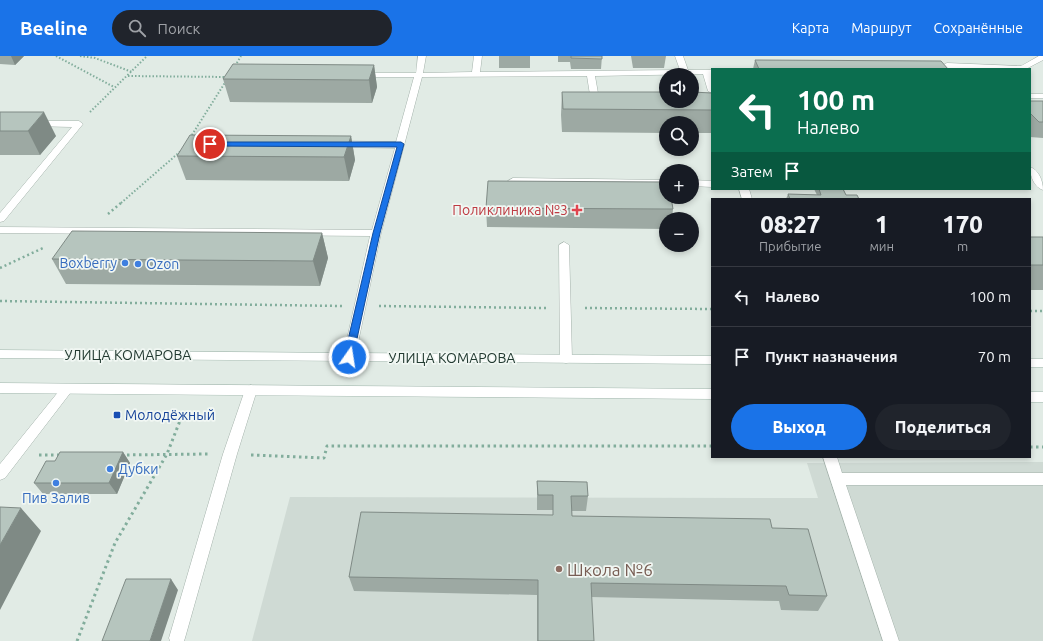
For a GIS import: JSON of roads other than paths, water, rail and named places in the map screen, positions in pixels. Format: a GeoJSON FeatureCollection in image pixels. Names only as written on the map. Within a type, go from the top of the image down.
{"type":"FeatureCollection","features":[{"type":"Feature","properties":{"kind":"main road"},"geometry":{"type":"LineString","coordinates":[[349,357],[376,233],[419,75],[422,56]]}},
{"type":"Feature","properties":{"kind":"main road"},"geometry":{"type":"LineString","coordinates":[[476,75],[478,56]]}},
{"type":"Feature","properties":{"kind":"main road"},"geometry":{"type":"LineString","coordinates":[[679,56],[683,68]]}},
{"type":"Feature","properties":{"kind":"main road"},"geometry":{"type":"LineString","coordinates":[[949,68],[947,65],[1022,68],[1043,57]]}},
{"type":"Feature","properties":{"kind":"main road"},"geometry":{"type":"LineString","coordinates":[[699,72],[709,72],[711,85]]}},
{"type":"Feature","properties":{"kind":"main road"},"geometry":{"type":"LineString","coordinates":[[350,74],[476,75],[659,73]]}},
{"type":"Feature","properties":{"kind":"main road"},"geometry":{"type":"LineString","coordinates":[[591,74],[595,101],[611,101]]}},
{"type":"Feature","properties":{"kind":"main road"},"geometry":{"type":"LineString","coordinates":[[0,219],[79,124],[24,124]]}},
{"type":"Feature","properties":{"kind":"main road"},"geometry":{"type":"LineString","coordinates":[[329,144],[401,144]]}},
{"type":"Feature","properties":{"kind":"main road"},"geometry":{"type":"LineString","coordinates":[[1031,171],[1043,187]]}},
{"type":"Feature","properties":{"kind":"main road"},"geometry":{"type":"LineString","coordinates":[[505,181],[659,183]]}},
{"type":"Feature","properties":{"kind":"main road"},"geometry":{"type":"LineString","coordinates":[[699,183],[711,184]]}},
{"type":"Feature","properties":{"kind":"main road"},"geometry":{"type":"LineString","coordinates":[[0,230],[376,233]]}},
{"type":"Feature","properties":{"kind":"main road"},"geometry":{"type":"LineString","coordinates":[[564,245],[566,359]]}},
{"type":"Feature","properties":{"kind":"main road","name":"УЛИЦА КОМАРОВА"},"geometry":{"type":"LineString","coordinates":[[0,354],[711,360]]}},
{"type":"Feature","properties":{"kind":"main road"},"geometry":{"type":"LineString","coordinates":[[1031,363],[1043,363]]}},
{"type":"Feature","properties":{"kind":"main road"},"geometry":{"type":"LineString","coordinates":[[0,388],[711,394]]}},
{"type":"Feature","properties":{"kind":"main road"},"geometry":{"type":"LineString","coordinates":[[0,474],[67,389]]}},
{"type":"Feature","properties":{"kind":"main road"},"geometry":{"type":"LineString","coordinates":[[177,638],[230,454],[251,390]]}},
{"type":"Feature","properties":{"kind":"main road"},"geometry":{"type":"LineString","coordinates":[[1031,397],[1043,397]]}},
{"type":"Feature","properties":{"kind":"main road"},"geometry":{"type":"LineString","coordinates":[[830,458],[891,641]]}},
{"type":"Feature","properties":{"kind":"main road"},"geometry":{"type":"LineString","coordinates":[[838,479],[1043,479]]}},
{"type":"Feature","properties":{"kind":"place","name":"Поликлиника №3"},"geometry":{"type":"Point","coordinates":[577,210]}},
{"type":"Feature","properties":{"kind":"place","name":"Boxberry"},"geometry":{"type":"Point","coordinates":[125,263]}},
{"type":"Feature","properties":{"kind":"place","name":"Ozon"},"geometry":{"type":"Point","coordinates":[138,264]}},
{"type":"Feature","properties":{"kind":"place","name":"Молодёжный"},"geometry":{"type":"Point","coordinates":[117,415]}},
{"type":"Feature","properties":{"kind":"place","name":"Дубки"},"geometry":{"type":"Point","coordinates":[110,469]}},
{"type":"Feature","properties":{"kind":"place","name":"Пив Залив"},"geometry":{"type":"Point","coordinates":[56,483]}},
{"type":"Feature","properties":{"kind":"place","name":"Школа №6"},"geometry":{"type":"Point","coordinates":[559,569]}}]}
